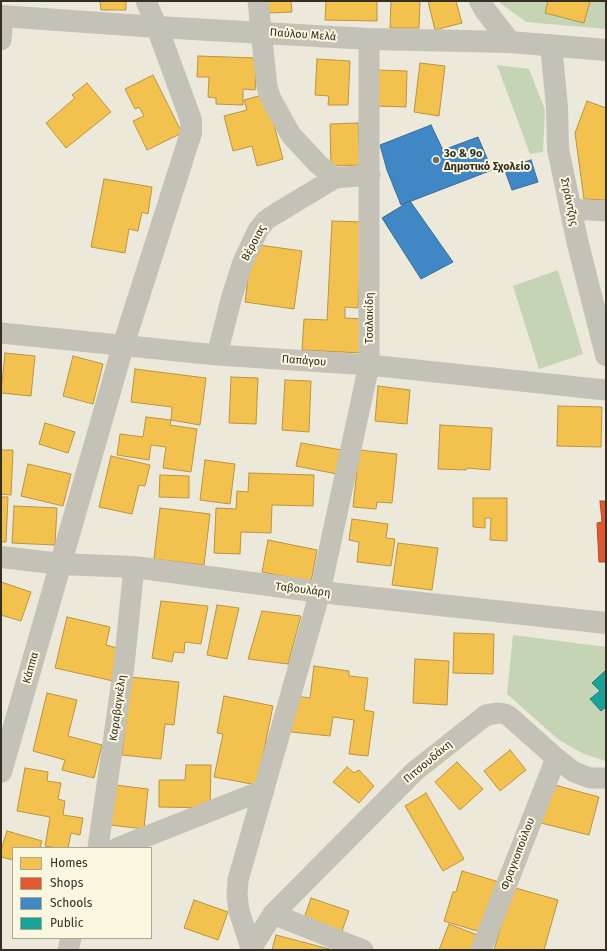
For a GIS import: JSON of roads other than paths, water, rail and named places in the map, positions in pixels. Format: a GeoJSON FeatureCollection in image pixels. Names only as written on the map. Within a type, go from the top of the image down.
{"type":"FeatureCollection","features":[{"type":"Feature","properties":{"kind":"street"},"geometry":{"type":"LineString","coordinates":[[146,1],[157,27]]}},
{"type":"Feature","properties":{"kind":"street"},"geometry":{"type":"LineString","coordinates":[[258,1],[267,88],[271,99],[291,135],[318,164],[335,178]]}},
{"type":"Feature","properties":{"kind":"street"},"geometry":{"type":"LineString","coordinates":[[480,1],[485,10],[510,42]]}},
{"type":"Feature","properties":{"kind":"street"},"geometry":{"type":"LineString","coordinates":[[1,40],[2,16]]}},
{"type":"Feature","properties":{"kind":"street","name":"Παύλου Μελά"},"geometry":{"type":"LineString","coordinates":[[2,16],[157,27],[369,39],[510,42],[606,50]]}},
{"type":"Feature","properties":{"kind":"street","name":"Κάππα"},"geometry":{"type":"LineString","coordinates":[[2,764],[123,346],[192,133],[191,120],[157,27]]}},
{"type":"Feature","properties":{"kind":"street","name":"Τσαλακίδη"},"geometry":{"type":"LineString","coordinates":[[251,949],[239,911],[237,896],[238,880],[320,592],[369,365],[369,39]]}},
{"type":"Feature","properties":{"kind":"street","name":"Στράντζης"},"geometry":{"type":"LineString","coordinates":[[551,45],[557,107],[558,149],[570,209],[606,355]]}},
{"type":"Feature","properties":{"kind":"street","name":"Βέροιας"},"geometry":{"type":"LineString","coordinates":[[217,355],[232,296],[243,262],[258,230],[266,220],[335,178],[370,175]]}},
{"type":"Feature","properties":{"kind":"street"},"geometry":{"type":"LineString","coordinates":[[570,209],[606,211]]}},
{"type":"Feature","properties":{"kind":"street","name":"Παπάγου"},"geometry":{"type":"LineString","coordinates":[[1,333],[217,355],[369,365],[606,390]]}},
{"type":"Feature","properties":{"kind":"street","name":"Ταβουλάρη"},"geometry":{"type":"LineString","coordinates":[[1,557],[61,564],[134,567],[320,592],[606,624]]}},
{"type":"Feature","properties":{"kind":"street","name":"Καραβαγκέλη"},"geometry":{"type":"LineString","coordinates":[[98,847],[124,666],[134,567]]}},
{"type":"Feature","properties":{"kind":"street","name":"Πιτσουδάκη"},"geometry":{"type":"LineString","coordinates":[[251,949],[273,914],[415,771],[486,715],[499,713],[510,718],[574,772],[590,778],[606,778]]}},
{"type":"Feature","properties":{"kind":"street","name":"Φραγκοπούλου"},"geometry":{"type":"LineString","coordinates":[[481,950],[556,758]]}},
{"type":"Feature","properties":{"kind":"street"},"geometry":{"type":"LineString","coordinates":[[121,847],[264,790]]}},
{"type":"Feature","properties":{"kind":"street"},"geometry":{"type":"LineString","coordinates":[[273,914],[363,950]]}},
{"type":"Feature","properties":{"kind":"street"},"geometry":{"type":"LineString","coordinates":[[68,950],[71,939]]}},
{"type":"Feature","properties":{"kind":"place","name":"3ο & 9ο Δημοτικό Σχολείο"},"geometry":{"type":"Point","coordinates":[436,160]}}]}
